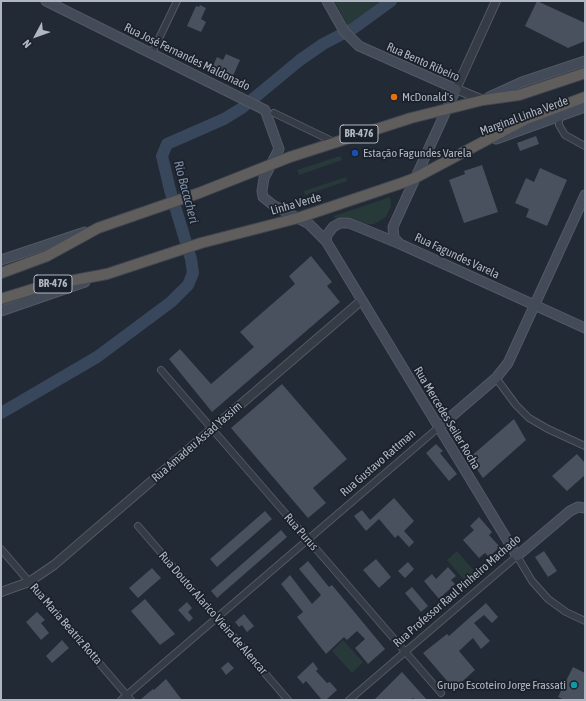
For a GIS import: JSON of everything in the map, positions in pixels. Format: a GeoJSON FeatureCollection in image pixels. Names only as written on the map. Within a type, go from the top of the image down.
{"type":"FeatureCollection","features":[{"type":"Feature","properties":{"kind":"highway","name":"BR-476"},"geometry":{"type":"LineString","coordinates":[[1,274],[47,256],[98,228],[334,142],[396,122],[447,108],[483,100],[519,95],[585,73]]}},
{"type":"Feature","properties":{"kind":"highway","name":"Linha Verde"},"geometry":{"type":"LineString","coordinates":[[1,300],[43,286],[107,274],[201,243],[298,218],[415,178],[530,117],[585,97]]}},
{"type":"Feature","properties":{"kind":"main road","name":"Rua José Fernandes Maldonado"},"geometry":{"type":"LineString","coordinates":[[46,1],[256,104],[267,112],[279,145],[278,153],[271,164],[263,183],[263,197],[273,205],[298,218]]}},
{"type":"Feature","properties":{"kind":"main road","name":"Rua Bento Ribeiro"},"geometry":{"type":"LineString","coordinates":[[327,1],[342,27],[355,44],[456,89]]}},
{"type":"Feature","properties":{"kind":"main road"},"geometry":{"type":"LineString","coordinates":[[483,100],[522,82],[585,61]]}},
{"type":"Feature","properties":{"kind":"main road"},"geometry":{"type":"LineString","coordinates":[[400,244],[394,238],[392,230],[456,89]]}},
{"type":"Feature","properties":{"kind":"main road","name":"Marginal Linha Verde"},"geometry":{"type":"LineString","coordinates":[[470,148],[585,107]]}},
{"type":"Feature","properties":{"kind":"main road","name":"Rua Gustavo Rattman"},"geometry":{"type":"LineString","coordinates":[[439,427],[496,378],[512,356],[585,195]]}},
{"type":"Feature","properties":{"kind":"main road","name":"Rua Mercedes Seiler Rocha"},"geometry":{"type":"LineString","coordinates":[[298,218],[313,227],[326,242],[517,556]]}},
{"type":"Feature","properties":{"kind":"main road","name":"Rua Fagundes Varela"},"geometry":{"type":"LineString","coordinates":[[326,242],[330,231],[336,225],[344,223],[400,244],[585,328]]}},
{"type":"Feature","properties":{"kind":"main road"},"geometry":{"type":"LineString","coordinates":[[1,260],[98,228]]}},
{"type":"Feature","properties":{"kind":"main road"},"geometry":{"type":"LineString","coordinates":[[1,311],[107,274]]}},
{"type":"Feature","properties":{"kind":"main road","name":"Rua Professor Raul Pinheiro Machado"},"geometry":{"type":"LineString","coordinates":[[517,556],[570,511],[578,508],[585,508]]}},
{"type":"Feature","properties":{"kind":"street"},"geometry":{"type":"LineString","coordinates":[[152,53],[178,1]]}},
{"type":"Feature","properties":{"kind":"street"},"geometry":{"type":"LineString","coordinates":[[456,89],[496,1]]}},
{"type":"Feature","properties":{"kind":"street","name":"Rua Bento Ribeiro"},"geometry":{"type":"LineString","coordinates":[[456,89],[483,100]]}},
{"type":"Feature","properties":{"kind":"street"},"geometry":{"type":"LineString","coordinates":[[274,113],[334,142]]}},
{"type":"Feature","properties":{"kind":"street"},"geometry":{"type":"LineString","coordinates":[[560,116],[559,125],[565,135],[585,146]]}},
{"type":"Feature","properties":{"kind":"street","name":"Rua Amadeu Assad Yassim"},"geometry":{"type":"LineString","coordinates":[[1,592],[29,582],[54,566],[362,300]]}},
{"type":"Feature","properties":{"kind":"street","name":"Rua Purus"},"geometry":{"type":"LineString","coordinates":[[161,370],[441,693]]}},
{"type":"Feature","properties":{"kind":"street"},"geometry":{"type":"LineString","coordinates":[[496,378],[516,405],[529,418],[548,429],[585,446]]}},
{"type":"Feature","properties":{"kind":"street","name":"Rua Gustavo Rattman"},"geometry":{"type":"LineString","coordinates":[[121,700],[129,698],[217,618],[439,427]]}},
{"type":"Feature","properties":{"kind":"street","name":"Rua Doutor Alarico Vieira de Alencar"},"geometry":{"type":"LineString","coordinates":[[138,526],[288,700]]}},
{"type":"Feature","properties":{"kind":"street","name":"Rua Maria Beatriz Rotta"},"geometry":{"type":"LineString","coordinates":[[1,549],[129,698]]}},
{"type":"Feature","properties":{"kind":"street","name":"Rua Mercedes Seiler Rocha"},"geometry":{"type":"LineString","coordinates":[[517,556],[532,581],[548,599],[561,609],[585,621]]}},
{"type":"Feature","properties":{"kind":"street","name":"Rua Professor Raul Pinheiro Machado"},"geometry":{"type":"LineString","coordinates":[[349,700],[517,556]]}},
{"type":"Feature","properties":{"kind":"shaded area"},"geometry":{"type":"Polygon","coordinates":[[[334,1],[380,1],[348,26],[334,1]]]}},
{"type":"Feature","properties":{"kind":"shaded area"},"geometry":{"type":"Polygon","coordinates":[[[340,156],[342,160],[299,175],[297,170],[340,156]]]}},
{"type":"Feature","properties":{"kind":"shaded area"},"geometry":{"type":"Polygon","coordinates":[[[346,177],[347,181],[305,195],[304,191],[346,177]]]}},
{"type":"Feature","properties":{"kind":"shaded area"},"geometry":{"type":"Polygon","coordinates":[[[390,197],[391,206],[386,217],[374,224],[367,224],[350,217],[335,218],[334,216],[390,197]]]}},
{"type":"Feature","properties":{"kind":"shaded area"},"geometry":{"type":"Polygon","coordinates":[[[457,551],[476,573],[466,582],[447,560],[457,551]]]}},
{"type":"Feature","properties":{"kind":"shaded area"},"geometry":{"type":"Polygon","coordinates":[[[343,640],[363,662],[352,673],[332,651],[343,640]]]}},
{"type":"Feature","properties":{"kind":"building"},"geometry":{"type":"Polygon","coordinates":[[[537,1],[585,23],[585,41],[568,48],[525,26],[537,1]]]}},
{"type":"Feature","properties":{"kind":"building"},"geometry":{"type":"Polygon","coordinates":[[[200,5],[206,8],[201,19],[206,22],[201,32],[187,26],[196,6],[199,7],[200,5]]]}},
{"type":"Feature","properties":{"kind":"building"},"geometry":{"type":"Polygon","coordinates":[[[226,54],[240,60],[233,76],[231,75],[230,78],[212,68],[217,57],[223,60],[226,54]]]}},
{"type":"Feature","properties":{"kind":"building"},"geometry":{"type":"Polygon","coordinates":[[[536,136],[539,144],[520,151],[517,143],[536,136]]]}},
{"type":"Feature","properties":{"kind":"building"},"geometry":{"type":"Polygon","coordinates":[[[482,165],[498,212],[464,223],[449,180],[465,174],[464,171],[482,165]]]}},
{"type":"Feature","properties":{"kind":"building"},"geometry":{"type":"Polygon","coordinates":[[[540,168],[567,180],[547,226],[526,217],[529,209],[515,203],[526,178],[534,182],[540,168]]]}},
{"type":"Feature","properties":{"kind":"building"},"geometry":{"type":"Polygon","coordinates":[[[311,256],[332,282],[327,286],[340,302],[212,412],[169,359],[180,349],[211,384],[254,347],[240,332],[295,284],[289,276],[311,256]]]}},
{"type":"Feature","properties":{"kind":"building"},"geometry":{"type":"Polygon","coordinates":[[[282,384],[347,459],[313,488],[326,503],[308,518],[231,428],[282,384]]]}},
{"type":"Feature","properties":{"kind":"building"},"geometry":{"type":"Polygon","coordinates":[[[514,419],[526,440],[483,478],[469,458],[514,419]]]}},
{"type":"Feature","properties":{"kind":"building"},"geometry":{"type":"Polygon","coordinates":[[[436,444],[443,451],[440,453],[457,474],[449,481],[426,453],[436,444]]]}},
{"type":"Feature","properties":{"kind":"building"},"geometry":{"type":"Polygon","coordinates":[[[577,454],[585,463],[585,475],[567,491],[552,476],[577,454]]]}},
{"type":"Feature","properties":{"kind":"building"},"geometry":{"type":"Polygon","coordinates":[[[394,498],[414,521],[404,531],[414,542],[409,547],[398,535],[395,538],[379,519],[366,531],[354,516],[362,510],[370,520],[394,498]]]}},
{"type":"Feature","properties":{"kind":"building"},"geometry":{"type":"Polygon","coordinates":[[[265,511],[272,519],[217,567],[210,559],[265,511]]]}},
{"type":"Feature","properties":{"kind":"building"},"geometry":{"type":"Polygon","coordinates":[[[479,517],[492,532],[489,535],[500,547],[489,557],[485,553],[479,558],[463,540],[474,530],[470,526],[479,517]]]}},
{"type":"Feature","properties":{"kind":"building"},"geometry":{"type":"Polygon","coordinates":[[[281,530],[287,537],[217,598],[211,591],[281,530]]]}},
{"type":"Feature","properties":{"kind":"building"},"geometry":{"type":"Polygon","coordinates":[[[544,551],[557,571],[548,577],[535,557],[544,551]]]}},
{"type":"Feature","properties":{"kind":"building"},"geometry":{"type":"Polygon","coordinates":[[[376,559],[391,577],[379,588],[363,570],[376,559]]]}},
{"type":"Feature","properties":{"kind":"building"},"geometry":{"type":"Polygon","coordinates":[[[308,561],[329,587],[332,585],[385,649],[368,664],[355,648],[365,639],[357,631],[347,640],[344,637],[326,654],[297,617],[303,612],[281,584],[290,575],[312,604],[321,595],[299,569],[308,561]]]}},
{"type":"Feature","properties":{"kind":"building"},"geometry":{"type":"Polygon","coordinates":[[[408,562],[414,569],[405,578],[398,571],[408,562]]]}},
{"type":"Feature","properties":{"kind":"building"},"geometry":{"type":"Polygon","coordinates":[[[448,567],[456,576],[451,580],[455,584],[439,599],[424,581],[432,574],[436,579],[448,567]]]}},
{"type":"Feature","properties":{"kind":"building"},"geometry":{"type":"Polygon","coordinates":[[[152,568],[161,578],[138,598],[129,588],[152,568]]]}},
{"type":"Feature","properties":{"kind":"building"},"geometry":{"type":"Polygon","coordinates":[[[412,587],[428,606],[421,612],[405,593],[412,587]]]}},
{"type":"Feature","properties":{"kind":"building"},"geometry":{"type":"Polygon","coordinates":[[[145,599],[175,634],[160,645],[131,611],[145,599]]]}},
{"type":"Feature","properties":{"kind":"building"},"geometry":{"type":"Polygon","coordinates":[[[187,602],[192,608],[188,612],[193,618],[189,622],[178,610],[187,602]]]}},
{"type":"Feature","properties":{"kind":"building"},"geometry":{"type":"Polygon","coordinates":[[[486,603],[498,617],[492,623],[484,615],[474,623],[490,641],[481,649],[473,638],[459,651],[475,670],[454,689],[423,653],[447,634],[449,636],[486,603]]]}},
{"type":"Feature","properties":{"kind":"building"},"geometry":{"type":"Polygon","coordinates":[[[37,612],[45,620],[41,623],[49,633],[41,640],[26,622],[37,612]]]}},
{"type":"Feature","properties":{"kind":"building"},"geometry":{"type":"Polygon","coordinates":[[[244,614],[254,626],[247,632],[242,625],[239,627],[235,622],[244,614]]]}},
{"type":"Feature","properties":{"kind":"building"},"geometry":{"type":"Polygon","coordinates":[[[62,640],[69,648],[52,663],[46,656],[62,640]]]}},
{"type":"Feature","properties":{"kind":"building"},"geometry":{"type":"Polygon","coordinates":[[[228,662],[234,668],[226,675],[221,668],[228,662]]]}},
{"type":"Feature","properties":{"kind":"building"},"geometry":{"type":"Polygon","coordinates":[[[313,662],[318,669],[316,671],[327,683],[330,682],[337,690],[326,700],[322,700],[306,681],[303,684],[297,677],[313,662]]]}},
{"type":"Feature","properties":{"kind":"building","name":"Grupo Escoteiro Jorge Frassati"},"geometry":{"type":"Polygon","coordinates":[[[573,667],[585,673],[584,700],[565,700],[558,697],[573,667]]]}},
{"type":"Feature","properties":{"kind":"building"},"geometry":{"type":"Polygon","coordinates":[[[402,672],[427,700],[415,700],[413,698],[410,700],[374,700],[402,672]]]}},
{"type":"Feature","properties":{"kind":"building"},"geometry":{"type":"Polygon","coordinates":[[[166,679],[182,700],[140,700],[153,689],[154,690],[166,679]]]}},
{"type":"Feature","properties":{"kind":"waterway","name":"Rio Bacacheri"},"geometry":{"type":"LineString","coordinates":[[1,413],[97,357],[171,302],[188,285],[193,273],[191,259],[170,190],[162,156],[167,144],[224,119],[242,108],[300,60],[323,44],[354,28],[391,1]]}},
{"type":"Feature","properties":{"kind":"place","name":"McDonald's"},"geometry":{"type":"Point","coordinates":[394,97]}},
{"type":"Feature","properties":{"kind":"place","name":"Estação Fagundes Varela"},"geometry":{"type":"Point","coordinates":[355,153]}},
{"type":"Feature","properties":{"kind":"place","name":"Grupo Escoteiro Jorge Frassati"},"geometry":{"type":"Point","coordinates":[574,685]}}]}
